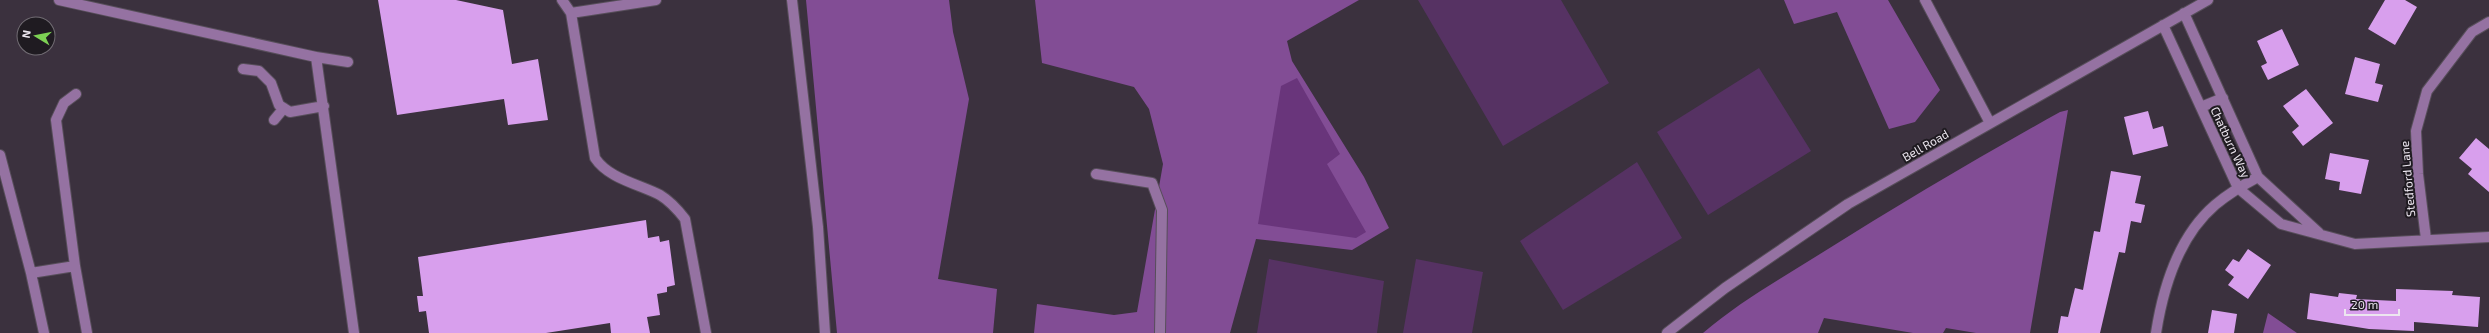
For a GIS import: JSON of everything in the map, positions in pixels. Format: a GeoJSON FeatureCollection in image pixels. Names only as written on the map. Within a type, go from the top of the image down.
{"type":"FeatureCollection","features":[{"type":"Feature","properties":{"kind":"street"},"geometry":{"type":"LineString","coordinates":[[59,0],[316,57],[348,62]]}},
{"type":"Feature","properties":{"kind":"street"},"geometry":{"type":"LineString","coordinates":[[562,0],[571,13],[595,158],[610,173],[661,196],[685,219],[706,333]]}},
{"type":"Feature","properties":{"kind":"street"},"geometry":{"type":"LineString","coordinates":[[571,13],[656,0]]}},
{"type":"Feature","properties":{"kind":"street"},"geometry":{"type":"LineString","coordinates":[[792,0],[818,227],[825,333]]}},
{"type":"Feature","properties":{"kind":"street"},"geometry":{"type":"LineString","coordinates":[[1924,0],[1990,123]]}},
{"type":"Feature","properties":{"kind":"street","name":"Bell Road"},"geometry":{"type":"LineString","coordinates":[[1667,333],[1725,288],[1848,204],[2208,0]]}},
{"type":"Feature","properties":{"kind":"street","name":"Chatburn Way"},"geometry":{"type":"LineString","coordinates":[[2184,14],[2258,177],[2320,234]]}},
{"type":"Feature","properties":{"kind":"street","name":"Stedford Lane"},"geometry":{"type":"LineString","coordinates":[[2426,239],[2418,174],[2416,131],[2427,91],[2472,32],[2489,22]]}},
{"type":"Feature","properties":{"kind":"street","name":"Chatburn Way"},"geometry":{"type":"LineString","coordinates":[[2163,25],[2238,188],[2281,224],[2355,244],[2426,239],[2489,237]]}},
{"type":"Feature","properties":{"kind":"street"},"geometry":{"type":"LineString","coordinates":[[316,57],[324,106],[354,333]]}},
{"type":"Feature","properties":{"kind":"street"},"geometry":{"type":"LineString","coordinates":[[243,69],[259,71],[271,83],[279,105],[290,112],[324,106]]}},
{"type":"Feature","properties":{"kind":"street"},"geometry":{"type":"LineString","coordinates":[[76,94],[64,103],[56,120],[75,266],[87,333]]}},
{"type":"Feature","properties":{"kind":"street","name":"Chatburn Way"},"geometry":{"type":"LineString","coordinates":[[2201,107],[2223,98]]}},
{"type":"Feature","properties":{"kind":"street"},"geometry":{"type":"LineString","coordinates":[[274,120],[284,108]]}},
{"type":"Feature","properties":{"kind":"street"},"geometry":{"type":"LineString","coordinates":[[0,155],[31,273],[44,333]]}},
{"type":"Feature","properties":{"kind":"street"},"geometry":{"type":"LineString","coordinates":[[1096,174],[1152,184],[1162,210],[1160,333]]}},
{"type":"Feature","properties":{"kind":"street"},"geometry":{"type":"LineString","coordinates":[[2156,333],[2162,296],[2188,237],[2214,206],[2238,188],[2258,177]]}},
{"type":"Feature","properties":{"kind":"street"},"geometry":{"type":"LineString","coordinates":[[31,273],[75,266]]}},
{"type":"Feature","properties":{"kind":"shaded area"},"geometry":{"type":"Polygon","coordinates":[[[806,0],[949,0],[953,32],[969,99],[938,279],[997,289],[993,333],[837,333],[806,0]]]}},
{"type":"Feature","properties":{"kind":"shaded area"},"geometry":{"type":"Polygon","coordinates":[[[1035,0],[1359,0],[1287,41],[1292,61],[1364,177],[1389,228],[1352,250],[1256,239],[1230,333],[1034,333],[1037,304],[1114,315],[1137,312],[1163,164],[1149,109],[1134,87],[1042,63],[1035,0]]]}},
{"type":"Feature","properties":{"kind":"shaded area"},"geometry":{"type":"Polygon","coordinates":[[[1418,0],[1561,0],[1609,83],[1503,146],[1418,0]]]}},
{"type":"Feature","properties":{"kind":"shaded area"},"geometry":{"type":"Polygon","coordinates":[[[1784,0],[1888,0],[1940,90],[1915,122],[1889,129],[1837,12],[1794,24],[1784,0]]]}},
{"type":"Feature","properties":{"kind":"shaded area"},"geometry":{"type":"Polygon","coordinates":[[[1759,68],[1811,151],[1708,215],[1657,132],[1759,68]]]}},
{"type":"Feature","properties":{"kind":"shaded area"},"geometry":{"type":"Polygon","coordinates":[[[1297,78],[1340,154],[1327,164],[1366,232],[1356,238],[1258,224],[1281,86],[1297,78]]]}},
{"type":"Feature","properties":{"kind":"shaded area"},"geometry":{"type":"Polygon","coordinates":[[[2068,110],[2030,333],[1976,333],[1946,328],[1943,333],[1913,333],[1824,318],[1818,333],[1703,333],[1760,291],[1879,217],[2060,112],[2068,110]]]}},
{"type":"Feature","properties":{"kind":"shaded area"},"geometry":{"type":"Polygon","coordinates":[[[1637,162],[1682,238],[1563,310],[1520,241],[1637,162]]]}},
{"type":"Feature","properties":{"kind":"shaded area"},"geometry":{"type":"Polygon","coordinates":[[[1269,259],[1384,281],[1377,333],[1257,333],[1269,259]]]}},
{"type":"Feature","properties":{"kind":"shaded area"},"geometry":{"type":"Polygon","coordinates":[[[1416,259],[1483,272],[1472,333],[1403,333],[1416,259]]]}},
{"type":"Feature","properties":{"kind":"shaded area"},"geometry":{"type":"Polygon","coordinates":[[[2268,313],[2297,333],[2263,333],[2268,313]]]}},
{"type":"Feature","properties":{"kind":"building"},"geometry":{"type":"Polygon","coordinates":[[[378,0],[456,0],[503,10],[512,64],[538,59],[548,120],[508,125],[504,99],[397,115],[378,0]]]}},
{"type":"Feature","properties":{"kind":"building"},"geometry":{"type":"Polygon","coordinates":[[[2385,0],[2405,0],[2417,7],[2395,45],[2368,29],[2385,0]]]}},
{"type":"Feature","properties":{"kind":"building"},"geometry":{"type":"Polygon","coordinates":[[[2282,29],[2299,65],[2268,80],[2261,66],[2267,63],[2257,41],[2282,29]]]}},
{"type":"Feature","properties":{"kind":"building"},"geometry":{"type":"Polygon","coordinates":[[[2355,57],[2380,64],[2375,83],[2383,85],[2378,102],[2345,94],[2355,57]]]}},
{"type":"Feature","properties":{"kind":"building"},"geometry":{"type":"Polygon","coordinates":[[[2306,89],[2333,123],[2303,146],[2292,132],[2299,126],[2283,106],[2306,89]]]}},
{"type":"Feature","properties":{"kind":"building"},"geometry":{"type":"Polygon","coordinates":[[[2148,111],[2153,129],[2163,126],[2168,146],[2133,155],[2124,117],[2148,111]]]}},
{"type":"Feature","properties":{"kind":"building"},"geometry":{"type":"Polygon","coordinates":[[[2476,138],[2489,149],[2489,192],[2468,174],[2472,169],[2459,158],[2476,138]]]}},
{"type":"Feature","properties":{"kind":"building"},"geometry":{"type":"Polygon","coordinates":[[[2330,153],[2369,160],[2361,194],[2339,190],[2340,182],[2325,179],[2330,153]]]}},
{"type":"Feature","properties":{"kind":"building"},"geometry":{"type":"Polygon","coordinates":[[[2111,171],[2141,176],[2135,203],[2145,205],[2141,223],[2131,221],[2125,253],[2119,252],[2100,333],[2058,333],[2061,316],[2068,317],[2075,288],[2083,290],[2094,231],[2100,232],[2111,171]]]}},
{"type":"Feature","properties":{"kind":"building"},"geometry":{"type":"Polygon","coordinates":[[[646,220],[648,238],[659,236],[660,242],[669,240],[675,285],[667,287],[667,292],[657,294],[660,315],[647,317],[650,333],[611,333],[610,323],[546,333],[429,333],[426,311],[419,312],[417,296],[423,296],[418,257],[646,220]]]}},
{"type":"Feature","properties":{"kind":"building"},"geometry":{"type":"Polygon","coordinates":[[[2248,249],[2271,265],[2248,299],[2228,285],[2234,277],[2225,270],[2233,259],[2239,262],[2248,249]]]}},
{"type":"Feature","properties":{"kind":"building"},"geometry":{"type":"Polygon","coordinates":[[[2396,289],[2453,291],[2452,295],[2480,297],[2478,327],[2414,322],[2414,331],[2369,329],[2307,319],[2310,293],[2338,297],[2339,293],[2357,295],[2356,299],[2396,301],[2396,289]]]}},
{"type":"Feature","properties":{"kind":"building"},"geometry":{"type":"Polygon","coordinates":[[[2212,310],[2237,314],[2234,333],[2208,333],[2212,310]]]}}]}
